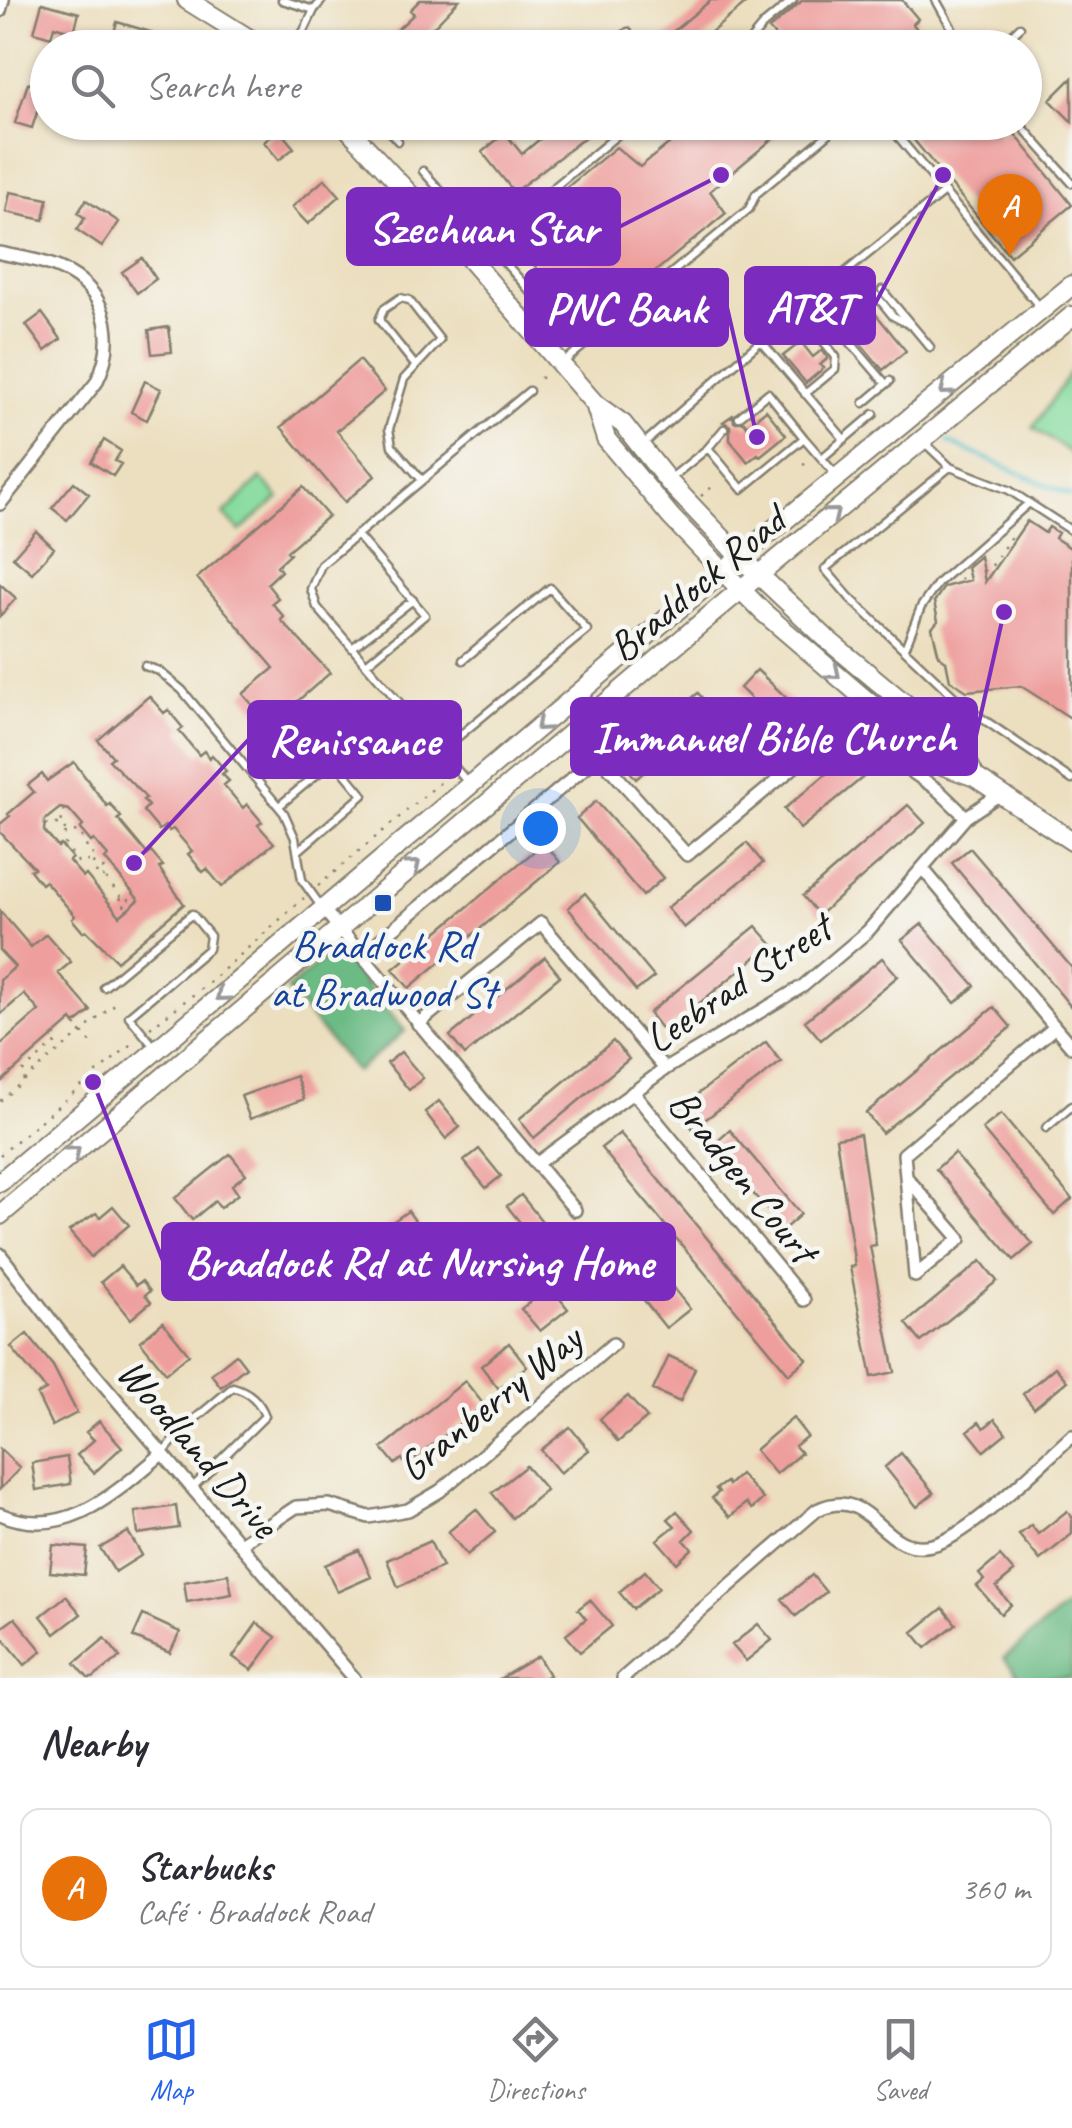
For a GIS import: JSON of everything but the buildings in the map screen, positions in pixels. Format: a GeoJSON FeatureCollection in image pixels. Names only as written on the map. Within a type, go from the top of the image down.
{"type":"FeatureCollection","features":[{"type":"Feature","properties":{"kind":"main road"},"geometry":{"type":"LineString","coordinates":[[188,0],[236,30]]}},
{"type":"Feature","properties":{"kind":"main road"},"geometry":{"type":"LineString","coordinates":[[359,140],[469,258],[595,404],[623,424],[668,480],[758,576],[829,641],[962,751],[976,776]]}},
{"type":"Feature","properties":{"kind":"main road","name":"Braddock Road"},"geometry":{"type":"LineString","coordinates":[[0,1182],[723,571],[1072,285]]}},
{"type":"Feature","properties":{"kind":"main road"},"geometry":{"type":"LineString","coordinates":[[1042,310],[1065,322]]}},
{"type":"Feature","properties":{"kind":"main road","name":"Braddock Road"},"geometry":{"type":"LineString","coordinates":[[0,1215],[1065,322]]}},
{"type":"Feature","properties":{"kind":"main road"},"geometry":{"type":"LineString","coordinates":[[595,404],[606,438],[671,517],[815,658],[942,765],[976,776],[1072,840]]}},
{"type":"Feature","properties":{"kind":"street"},"geometry":{"type":"LineString","coordinates":[[0,11],[3,0]]}},
{"type":"Feature","properties":{"kind":"street"},"geometry":{"type":"LineString","coordinates":[[0,253],[54,266],[82,282],[101,308],[108,338],[104,368],[96,383],[0,504]]}},
{"type":"Feature","properties":{"kind":"street"},"geometry":{"type":"LineString","coordinates":[[361,956],[599,756],[687,855],[845,725],[938,790],[966,817]]}},
{"type":"Feature","properties":{"kind":"street","name":"Leebrad Street"},"geometry":{"type":"LineString","coordinates":[[536,1164],[666,1068],[803,986],[868,930],[966,817],[1000,794]]}},
{"type":"Feature","properties":{"kind":"street"},"geometry":{"type":"LineString","coordinates":[[923,869],[1072,1047]]}},
{"type":"Feature","properties":{"kind":"street"},"geometry":{"type":"LineString","coordinates":[[324,910],[575,1210]]}},
{"type":"Feature","properties":{"kind":"street"},"geometry":{"type":"LineString","coordinates":[[418,1024],[541,923],[666,1068]]}},
{"type":"Feature","properties":{"kind":"street"},"geometry":{"type":"LineString","coordinates":[[907,1178],[960,1239],[914,1276],[904,1154],[1054,1028]]}},
{"type":"Feature","properties":{"kind":"street","name":"Bradgen Court"},"geometry":{"type":"LineString","coordinates":[[633,1092],[804,1300]]}},
{"type":"Feature","properties":{"kind":"street","name":"Woodland Drive"},"geometry":{"type":"LineString","coordinates":[[0,1254],[70,1345],[354,1678]]}},
{"type":"Feature","properties":{"kind":"street","name":"Granberry Way"},"geometry":{"type":"LineString","coordinates":[[240,1544],[296,1507],[329,1505],[369,1517],[408,1510],[440,1491],[612,1344]]}},
{"type":"Feature","properties":{"kind":"street"},"geometry":{"type":"LineString","coordinates":[[623,1678],[826,1506],[852,1504],[893,1538],[905,1544],[932,1546],[957,1533],[1072,1436]]}},
{"type":"Feature","properties":{"kind":"street"},"geometry":{"type":"LineString","coordinates":[[0,1514],[46,1522],[83,1514],[163,1453]]}},
{"type":"Feature","properties":{"kind":"lane"},"geometry":{"type":"LineString","coordinates":[[282,0],[314,10]]}},
{"type":"Feature","properties":{"kind":"lane"},"geometry":{"type":"LineString","coordinates":[[305,30],[322,0]]}},
{"type":"Feature","properties":{"kind":"lane"},"geometry":{"type":"LineString","coordinates":[[759,30],[793,0]]}},
{"type":"Feature","properties":{"kind":"lane"},"geometry":{"type":"LineString","coordinates":[[936,0],[953,30]]}},
{"type":"Feature","properties":{"kind":"lane"},"geometry":{"type":"LineString","coordinates":[[1017,30],[1020,27]]}},
{"type":"Feature","properties":{"kind":"lane"},"geometry":{"type":"LineString","coordinates":[[469,258],[612,140]]}},
{"type":"Feature","properties":{"kind":"lane"},"geometry":{"type":"LineString","coordinates":[[561,364],[749,209],[756,194],[821,140]]}},
{"type":"Feature","properties":{"kind":"lane"},"geometry":{"type":"LineString","coordinates":[[901,140],[1042,310]]}},
{"type":"Feature","properties":{"kind":"lane"},"geometry":{"type":"LineString","coordinates":[[1034,140],[1072,183]]}},
{"type":"Feature","properties":{"kind":"lane"},"geometry":{"type":"LineString","coordinates":[[424,171],[581,348]]}},
{"type":"Feature","properties":{"kind":"lane"},"geometry":{"type":"LineString","coordinates":[[640,447],[761,341],[944,192]]}},
{"type":"Feature","properties":{"kind":"lane"},"geometry":{"type":"LineString","coordinates":[[882,290],[930,347]]}},
{"type":"Feature","properties":{"kind":"lane"},"geometry":{"type":"LineString","coordinates":[[864,402],[888,383],[838,328],[837,313],[856,296],[868,292],[876,295],[892,316],[912,326]]}},
{"type":"Feature","properties":{"kind":"lane"},"geometry":{"type":"LineString","coordinates":[[414,364],[380,320],[384,309],[400,298],[409,300],[440,340],[414,364],[401,387],[389,435],[392,446],[422,480]]}},
{"type":"Feature","properties":{"kind":"lane"},"geometry":{"type":"LineString","coordinates":[[791,316],[820,337],[836,357],[835,369],[805,394]]}},
{"type":"Feature","properties":{"kind":"lane"},"geometry":{"type":"LineString","coordinates":[[761,341],[844,440]]}},
{"type":"Feature","properties":{"kind":"lane"},"geometry":{"type":"LineString","coordinates":[[471,786],[316,608],[311,589],[321,566],[529,391]]}},
{"type":"Feature","properties":{"kind":"lane"},"geometry":{"type":"LineString","coordinates":[[739,417],[768,393],[838,477]]}},
{"type":"Feature","properties":{"kind":"lane"},"geometry":{"type":"LineString","coordinates":[[822,458],[874,414]]}},
{"type":"Feature","properties":{"kind":"lane"},"geometry":{"type":"LineString","coordinates":[[668,480],[708,448],[724,429]]}},
{"type":"Feature","properties":{"kind":"lane"},"geometry":{"type":"LineString","coordinates":[[708,448],[742,489],[804,438]]}},
{"type":"Feature","properties":{"kind":"lane"},"geometry":{"type":"LineString","coordinates":[[922,440],[950,467],[988,480],[1072,531]]}},
{"type":"Feature","properties":{"kind":"lane"},"geometry":{"type":"LineString","coordinates":[[950,467],[825,569],[971,712],[1072,780]]}},
{"type":"Feature","properties":{"kind":"lane"},"geometry":{"type":"LineString","coordinates":[[905,648],[921,607],[938,583],[1028,503]]}},
{"type":"Feature","properties":{"kind":"lane"},"geometry":{"type":"LineString","coordinates":[[357,535],[425,615],[366,664]]}},
{"type":"Feature","properties":{"kind":"lane"},"geometry":{"type":"LineString","coordinates":[[441,751],[587,630],[550,588],[463,660]]}},
{"type":"Feature","properties":{"kind":"lane"},"geometry":{"type":"LineString","coordinates":[[352,648],[412,600]]}},
{"type":"Feature","properties":{"kind":"lane"},"geometry":{"type":"LineString","coordinates":[[145,666],[159,671],[182,690],[278,806],[292,828],[302,880],[324,910]]}},
{"type":"Feature","properties":{"kind":"lane"},"geometry":{"type":"LineString","coordinates":[[748,737],[788,771]]}},
{"type":"Feature","properties":{"kind":"lane"},"geometry":{"type":"LineString","coordinates":[[278,806],[334,760],[363,795],[298,850]]}},
{"type":"Feature","properties":{"kind":"lane"},"geometry":{"type":"LineString","coordinates":[[104,987],[192,914],[210,936],[208,949],[128,1016],[157,1050]]}},
{"type":"Feature","properties":{"kind":"lane"},"geometry":{"type":"LineString","coordinates":[[1046,1128],[1072,1106]]}},
{"type":"Feature","properties":{"kind":"lane"},"geometry":{"type":"LineString","coordinates":[[163,1453],[184,1428],[233,1387],[242,1389],[262,1407],[265,1416],[256,1428],[192,1487]]}},
{"type":"Feature","properties":{"kind":"path"},"geometry":{"type":"LineString","coordinates":[[540,377],[544,380]]}},
{"type":"Feature","properties":{"kind":"path"},"geometry":{"type":"LineString","coordinates":[[699,498],[712,487]]}},
{"type":"Feature","properties":{"kind":"path"},"geometry":{"type":"LineString","coordinates":[[983,571],[991,567],[1017,527]]}},
{"type":"Feature","properties":{"kind":"path"},"geometry":{"type":"LineString","coordinates":[[960,579],[969,574]]}},
{"type":"Feature","properties":{"kind":"path"},"geometry":{"type":"LineString","coordinates":[[320,884],[450,774]]}},
{"type":"Feature","properties":{"kind":"path"},"geometry":{"type":"LineString","coordinates":[[60,824],[64,809]]}},
{"type":"Feature","properties":{"kind":"path"},"geometry":{"type":"LineString","coordinates":[[44,826],[60,824]]}},
{"type":"Feature","properties":{"kind":"path"},"geometry":{"type":"LineString","coordinates":[[60,824],[65,830],[80,832],[93,853],[91,860]]}},
{"type":"Feature","properties":{"kind":"path"},"geometry":{"type":"LineString","coordinates":[[65,830],[64,843],[78,862],[91,860]]}},
{"type":"Feature","properties":{"kind":"path"},"geometry":{"type":"LineString","coordinates":[[91,860],[97,868],[91,881]]}},
{"type":"Feature","properties":{"kind":"path"},"geometry":{"type":"LineString","coordinates":[[97,868],[108,867],[104,877]]}},
{"type":"Feature","properties":{"kind":"path"},"geometry":{"type":"LineString","coordinates":[[96,876],[104,877],[121,897],[129,898],[129,907],[120,905],[121,897]]}},
{"type":"Feature","properties":{"kind":"path"},"geometry":{"type":"LineString","coordinates":[[152,1026],[211,981],[302,899]]}},
{"type":"Feature","properties":{"kind":"path"},"geometry":{"type":"LineString","coordinates":[[0,1101],[117,1002]]}},
{"type":"Feature","properties":{"kind":"path"},"geometry":{"type":"LineString","coordinates":[[75,1024],[94,1046]]}},
{"type":"Feature","properties":{"kind":"path"},"geometry":{"type":"LineString","coordinates":[[0,1155],[135,1041]]}},
{"type":"Feature","properties":{"kind":"green space"},"geometry":{"type":"Polygon","coordinates":[[[1072,370],[1072,454],[1033,428],[1072,370]]]}},
{"type":"Feature","properties":{"kind":"green space"},"geometry":{"type":"Polygon","coordinates":[[[261,478],[279,498],[240,531],[224,514],[261,478]]]}},
{"type":"Feature","properties":{"kind":"green space"},"geometry":{"type":"Polygon","coordinates":[[[333,957],[347,962],[405,1031],[356,1072],[287,990],[319,962],[333,957]]]}},
{"type":"Feature","properties":{"kind":"green space"},"geometry":{"type":"Polygon","coordinates":[[[1072,1601],[1072,1678],[1020,1678],[1004,1658],[1072,1601]]]}},
{"type":"Feature","properties":{"kind":"waterway"},"geometry":{"type":"LineString","coordinates":[[948,442],[1072,496]]}},
{"type":"Feature","properties":{"kind":"place","name":"Szechuan Star"},"geometry":{"type":"Point","coordinates":[721,175]}},
{"type":"Feature","properties":{"kind":"place","name":"AT&T"},"geometry":{"type":"Point","coordinates":[943,175]}},
{"type":"Feature","properties":{"kind":"place","name":"Starbucks"},"geometry":{"type":"Point","coordinates":[1010,256]}},
{"type":"Feature","properties":{"kind":"place","name":"PNC Bank"},"geometry":{"type":"Point","coordinates":[757,437]}},
{"type":"Feature","properties":{"kind":"place","name":"Immanuel Bible Church"},"geometry":{"type":"Point","coordinates":[1004,612]}},
{"type":"Feature","properties":{"kind":"place","name":"Renissance"},"geometry":{"type":"Point","coordinates":[134,863]}},
{"type":"Feature","properties":{"kind":"place","name":"Braddock Rd at Bradwood St"},"geometry":{"type":"Point","coordinates":[383,903]}},
{"type":"Feature","properties":{"kind":"place","name":"Braddock Rd at Nursing Home"},"geometry":{"type":"Point","coordinates":[93,1082]}}]}
